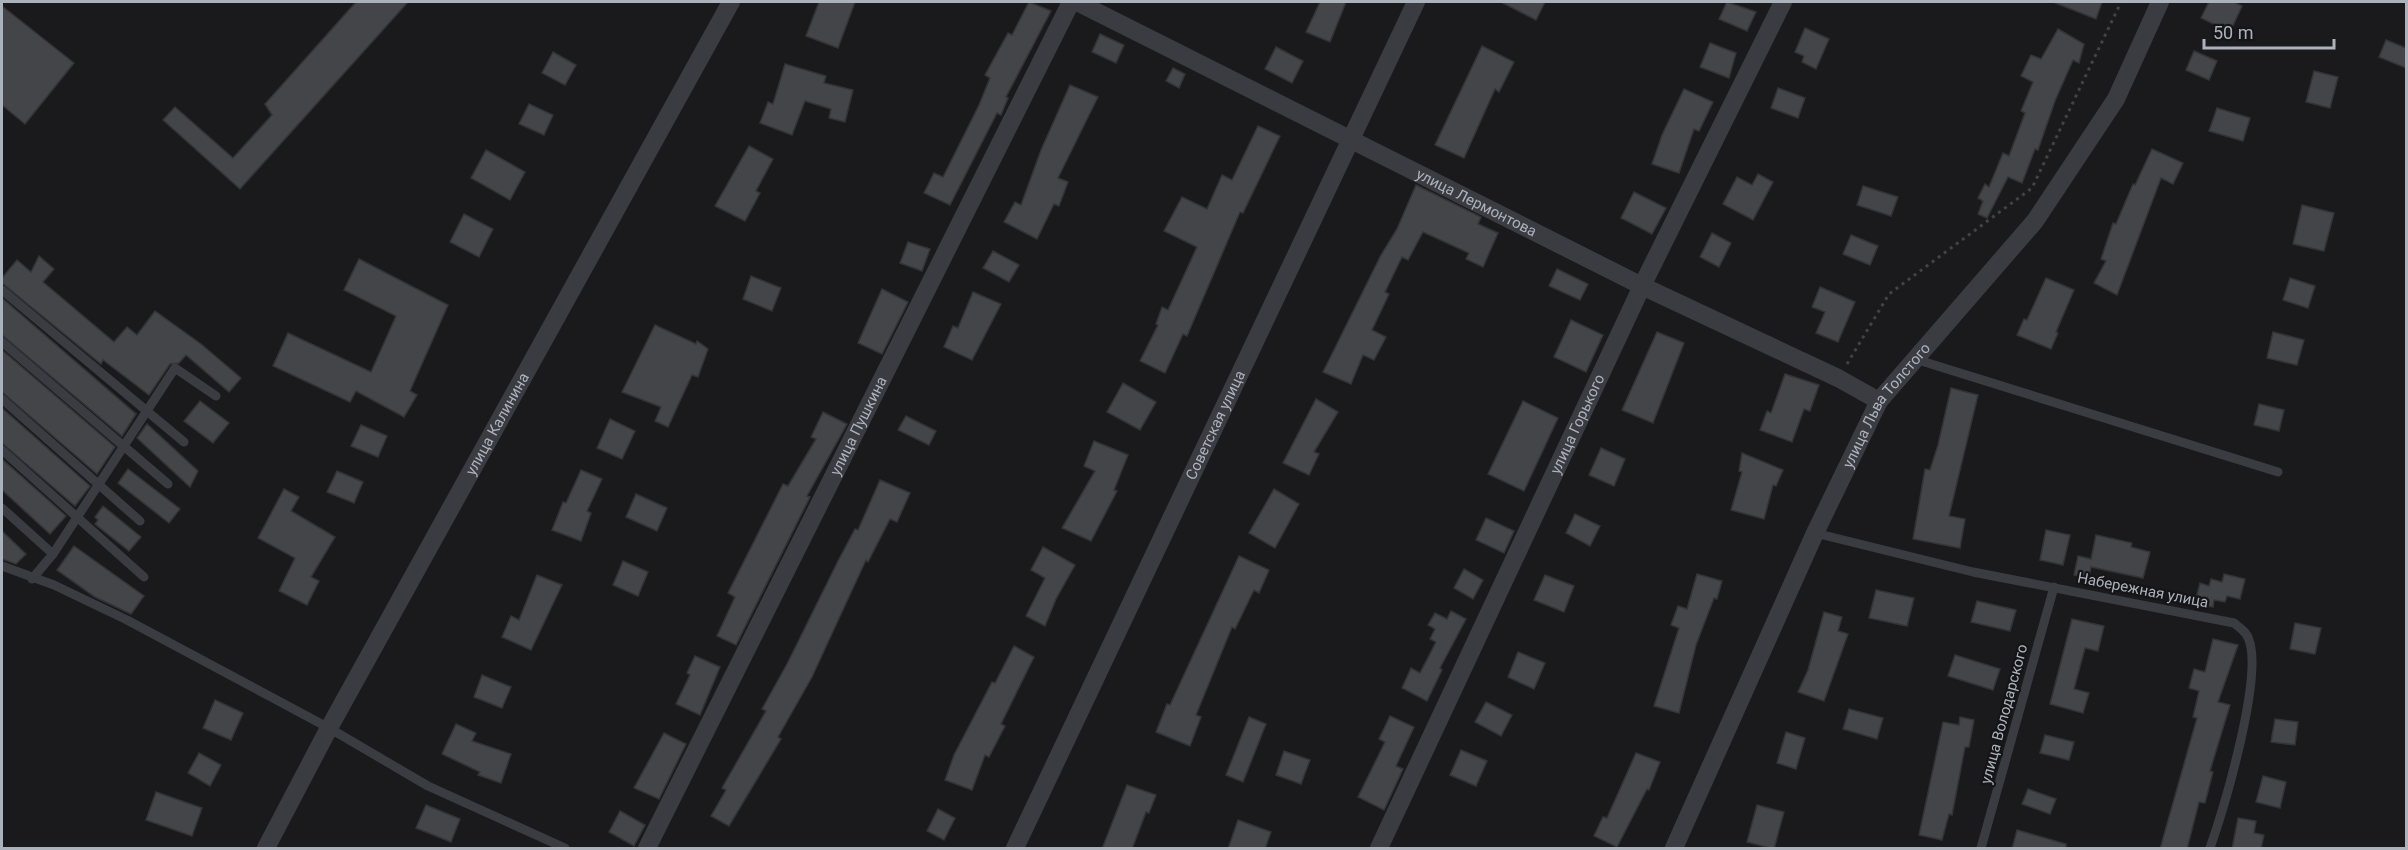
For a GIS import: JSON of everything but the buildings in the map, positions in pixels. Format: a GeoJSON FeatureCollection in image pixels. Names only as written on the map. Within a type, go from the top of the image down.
{"type":"FeatureCollection","features":[{"type":"Feature","properties":{"kind":"street","name":"улица Калинина"},"geometry":{"type":"LineString","coordinates":[[266,849],[329,728],[730,2]]}},
{"type":"Feature","properties":{"kind":"street","name":"улица Пушкина"},"geometry":{"type":"LineString","coordinates":[[647,849],[1071,2]]}},
{"type":"Feature","properties":{"kind":"street","name":"улица Лермонтова"},"geometry":{"type":"LineString","coordinates":[[1077,2],[1642,286],[1838,378],[1879,401]]}},
{"type":"Feature","properties":{"kind":"street","name":"Советская улица"},"geometry":{"type":"LineString","coordinates":[[1015,849],[1416,2]]}},
{"type":"Feature","properties":{"kind":"street","name":"улица Горького"},"geometry":{"type":"LineString","coordinates":[[1379,849],[1642,286],[1783,2]]}},
{"type":"Feature","properties":{"kind":"street","name":"улица Льва Толстого"},"geometry":{"type":"LineString","coordinates":[[1674,849],[1815,533],[1879,401],[2035,221],[2116,99],[2160,2]]}},
{"type":"Feature","properties":{"kind":"lane"},"geometry":{"type":"LineString","coordinates":[[2,290],[184,442]]}},
{"type":"Feature","properties":{"kind":"lane"},"geometry":{"type":"LineString","coordinates":[[2,342],[168,484]]}},
{"type":"Feature","properties":{"kind":"lane"},"geometry":{"type":"LineString","coordinates":[[1915,359],[2278,472]]}},
{"type":"Feature","properties":{"kind":"lane"},"geometry":{"type":"LineString","coordinates":[[32,579],[53,554],[175,368],[216,396]]}},
{"type":"Feature","properties":{"kind":"lane"},"geometry":{"type":"LineString","coordinates":[[2,399],[140,521]]}},
{"type":"Feature","properties":{"kind":"lane"},"geometry":{"type":"LineString","coordinates":[[2,450],[144,577]]}},
{"type":"Feature","properties":{"kind":"lane"},"geometry":{"type":"LineString","coordinates":[[2,508],[53,554]]}},
{"type":"Feature","properties":{"kind":"lane","name":"Набережная улица"},"geometry":{"type":"LineString","coordinates":[[1815,533],[1913,559],[2234,623],[2246,633],[2251,655],[2244,720],[2233,774],[2211,849]]}},
{"type":"Feature","properties":{"kind":"lane"},"geometry":{"type":"LineString","coordinates":[[2,566],[32,579],[54,585],[127,620],[329,728],[428,786],[565,849]]}},
{"type":"Feature","properties":{"kind":"lane","name":"улица Володарского"},"geometry":{"type":"LineString","coordinates":[[1981,849],[2054,587]]}},
{"type":"Feature","properties":{"kind":"path"},"geometry":{"type":"LineString","coordinates":[[1838,378],[1889,294],[2032,188],[2121,2]]}}]}
